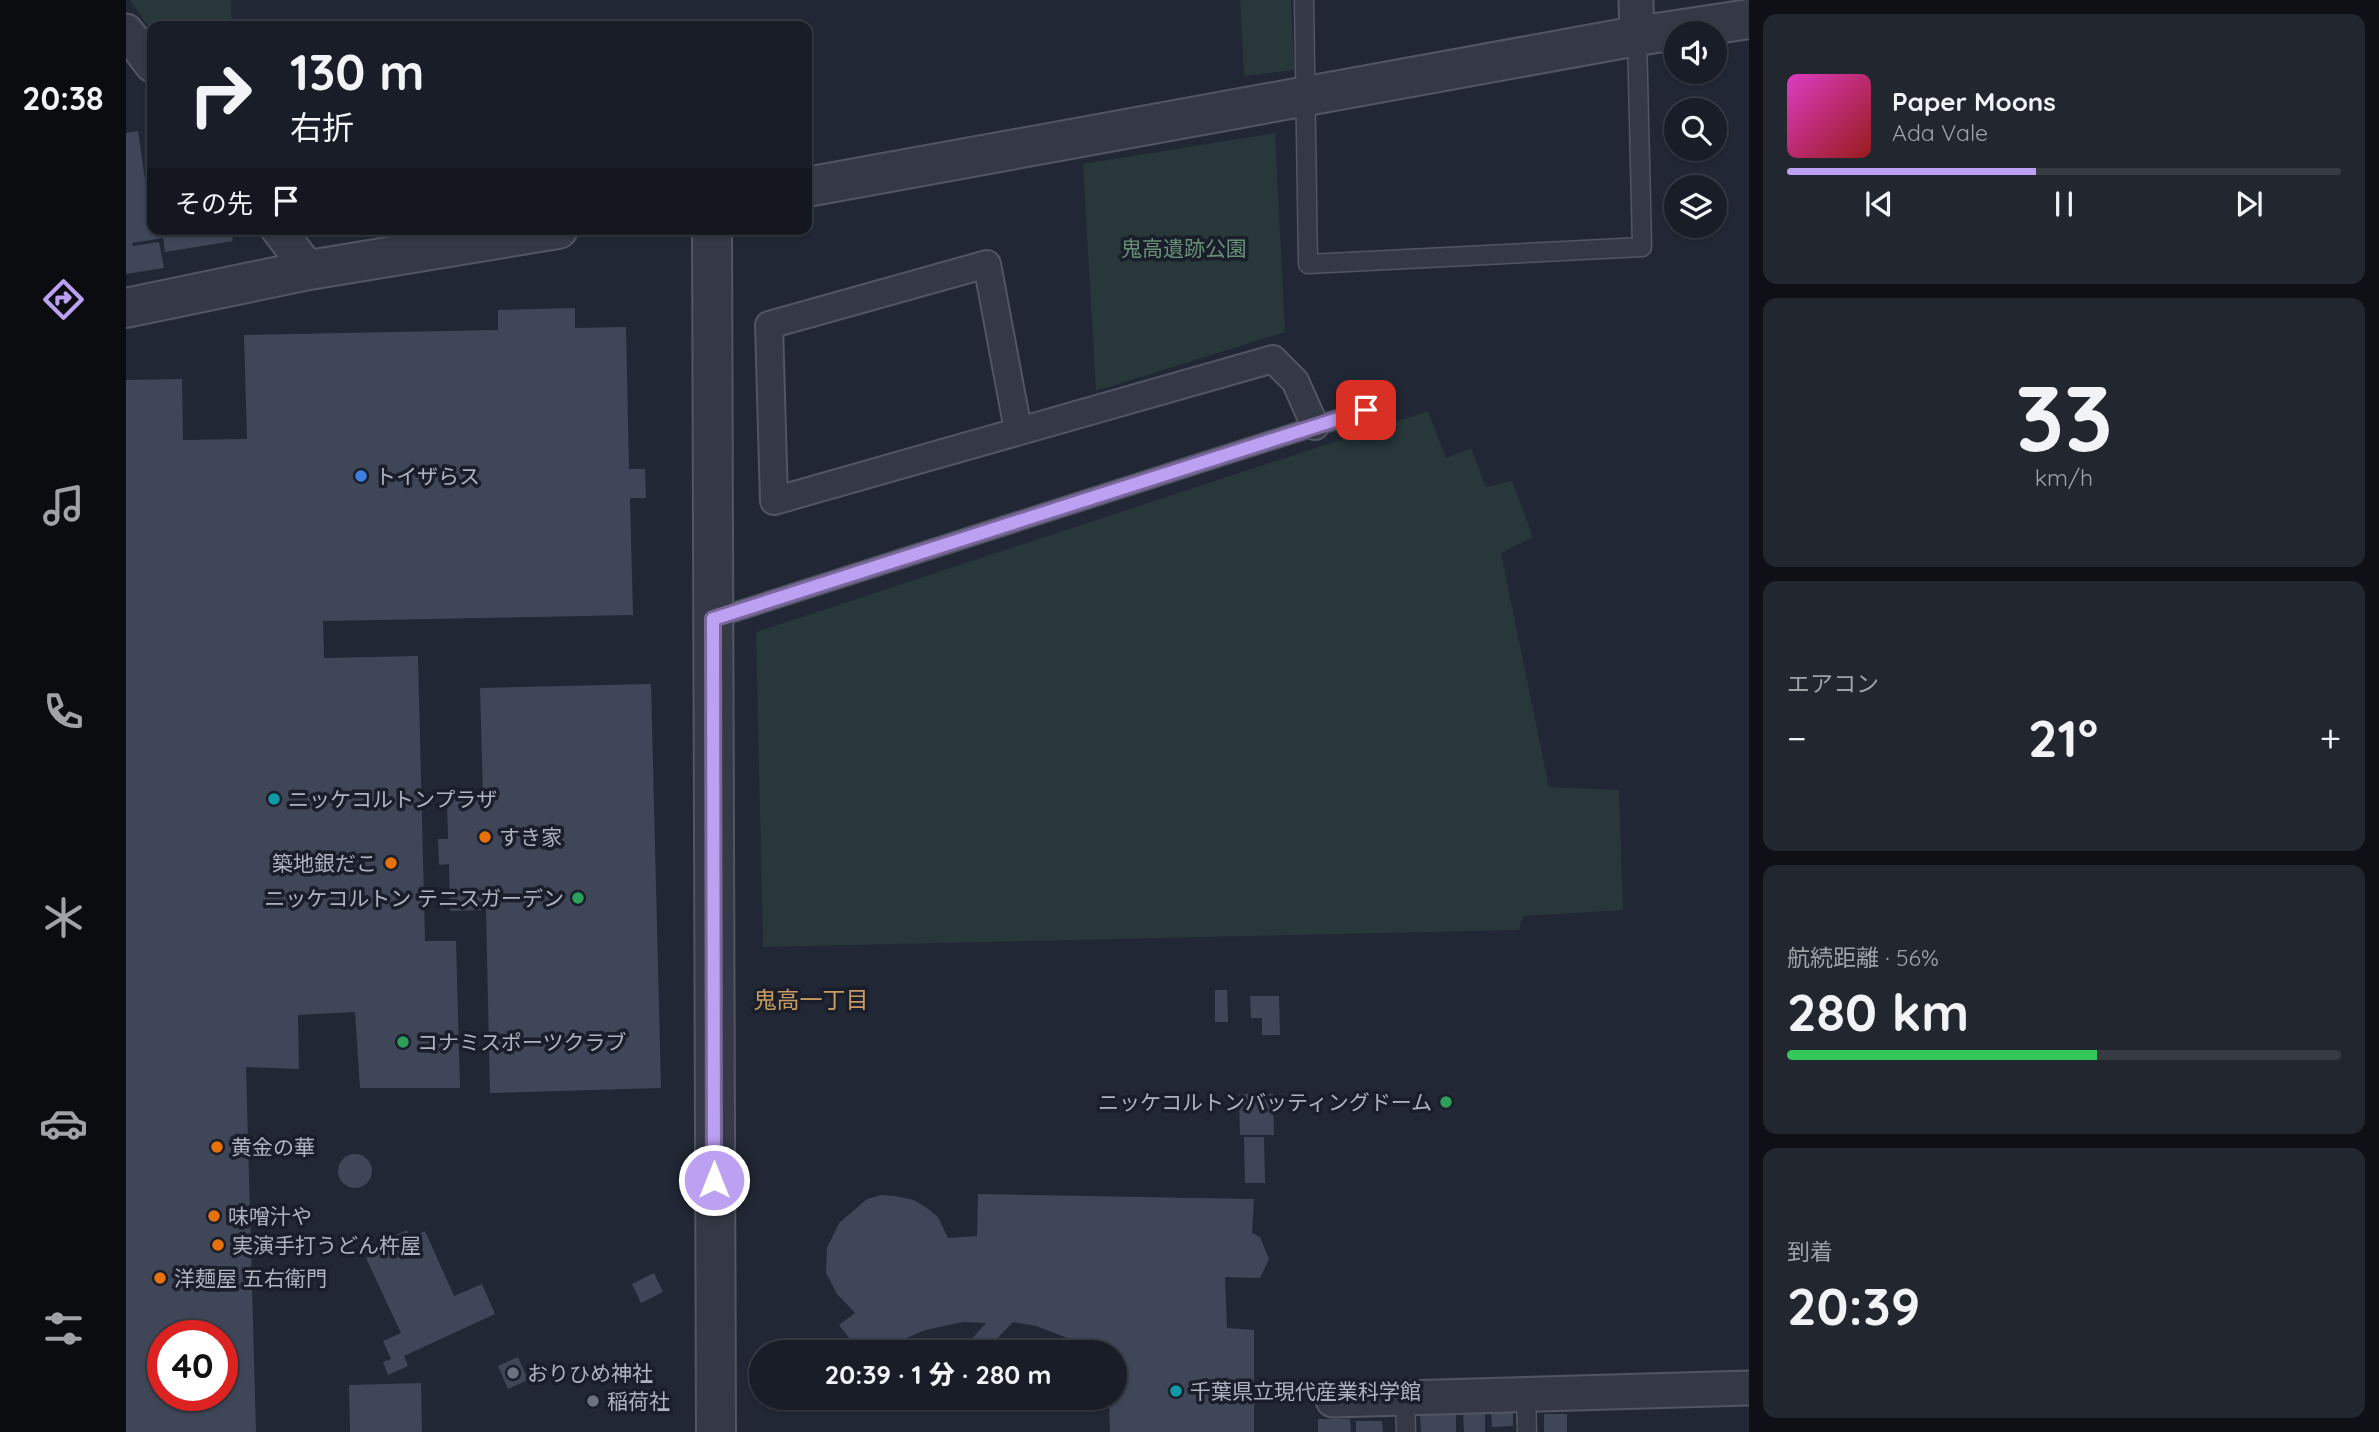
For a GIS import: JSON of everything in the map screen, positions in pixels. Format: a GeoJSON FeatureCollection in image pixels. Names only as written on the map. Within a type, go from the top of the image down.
{"type":"FeatureCollection","features":[{"type":"Feature","properties":{"kind":"street"},"geometry":{"type":"LineString","coordinates":[[812,186],[1303,96],[1636,18],[1749,19]]}},
{"type":"Feature","properties":{"kind":"street"},"geometry":{"type":"LineString","coordinates":[[126,31],[147,58]]}},
{"type":"Feature","properties":{"kind":"street"},"geometry":{"type":"LineString","coordinates":[[283,235],[309,270]]}},
{"type":"Feature","properties":{"kind":"street"},"geometry":{"type":"LineString","coordinates":[[126,308],[309,270],[429,240],[488,235]]}},
{"type":"Feature","properties":{"kind":"street"},"geometry":{"type":"LineString","coordinates":[[712,235],[716,1432]]}},
{"type":"Feature","properties":{"kind":"street"},"geometry":{"type":"LineString","coordinates":[[1018,430],[987,264],[769,326],[774,500],[1273,359],[1295,381],[1315,426]]}},
{"type":"Feature","properties":{"kind":"street"},"geometry":{"type":"LineString","coordinates":[[1333,1400],[1749,1388]]}},
{"type":"Feature","properties":{"kind":"lane"},"geometry":{"type":"LineString","coordinates":[[1304,0],[1303,96],[1308,264],[1642,247],[1636,18]]}},
{"type":"Feature","properties":{"kind":"lane"},"geometry":{"type":"LineString","coordinates":[[713,619],[1366,410]]}},
{"type":"Feature","properties":{"kind":"lane"},"geometry":{"type":"LineString","coordinates":[[1526,1394],[1527,1432]]}},
{"type":"Feature","properties":{"kind":"lane"},"geometry":{"type":"LineString","coordinates":[[1405,1398],[1406,1432]]}},
{"type":"Feature","properties":{"kind":"green space"},"geometry":{"type":"Polygon","coordinates":[[[130,0],[231,0],[232,21],[147,21],[147,25],[130,0]]]}},
{"type":"Feature","properties":{"kind":"green space"},"geometry":{"type":"Polygon","coordinates":[[[1240,0],[1291,0],[1294,70],[1244,76],[1240,0]]]}},
{"type":"Feature","properties":{"kind":"green space","name":"鬼高遺跡公園"},"geometry":{"type":"Polygon","coordinates":[[[1275,133],[1285,332],[1096,391],[1083,164],[1275,133]]]}},
{"type":"Feature","properties":{"kind":"green space"},"geometry":{"type":"Polygon","coordinates":[[[1428,411],[1446,458],[1471,448],[1486,487],[1512,481],[1533,537],[1501,553],[1549,787],[1619,790],[1623,910],[1523,916],[1519,930],[763,947],[756,632],[1428,411]]]}},
{"type":"Feature","properties":{"kind":"building"},"geometry":{"type":"Polygon","coordinates":[[[138,131],[147,194],[147,235],[232,235],[233,241],[165,252],[163,238],[132,243],[133,246],[159,242],[164,268],[126,274],[126,133],[138,131]]]}},
{"type":"Feature","properties":{"kind":"building","name":"ニッケコルトンプラザ"},"geometry":{"type":"Polygon","coordinates":[[[575,308],[575,328],[626,327],[629,469],[645,469],[646,498],[630,498],[633,615],[323,621],[324,658],[418,656],[425,941],[456,941],[460,1088],[360,1088],[355,1012],[298,1015],[299,1069],[246,1067],[256,1432],[126,1432],[126,380],[182,379],[183,440],[247,439],[244,335],[498,330],[498,310],[575,308]]]}},
{"type":"Feature","properties":{"kind":"building"},"geometry":{"type":"Polygon","coordinates":[[[651,684],[661,1088],[490,1093],[486,910],[450,911],[449,864],[439,865],[438,839],[448,839],[447,798],[483,797],[480,688],[651,684]]]}},
{"type":"Feature","properties":{"kind":"building"},"geometry":{"type":"Polygon","coordinates":[[[1215,990],[1227,990],[1228,1022],[1215,1022],[1215,990]]]}},
{"type":"Feature","properties":{"kind":"building"},"geometry":{"type":"Polygon","coordinates":[[[1250,996],[1279,996],[1280,1035],[1262,1035],[1262,1018],[1251,1018],[1250,996]]]}},
{"type":"Feature","properties":{"kind":"building"},"geometry":{"type":"Polygon","coordinates":[[[1239,1094],[1273,1094],[1274,1135],[1240,1135],[1239,1094]]]}},
{"type":"Feature","properties":{"kind":"building"},"geometry":{"type":"Polygon","coordinates":[[[1244,1137],[1264,1137],[1265,1183],[1245,1183],[1244,1137]]]}},
{"type":"Feature","properties":{"kind":"building"},"geometry":{"type":"Polygon","coordinates":[[[355,1154],[367,1159],[372,1171],[367,1183],[355,1188],[343,1183],[338,1171],[343,1159],[355,1154]]]}},
{"type":"Feature","properties":{"kind":"building"},"geometry":{"type":"Polygon","coordinates":[[[978,1194],[1254,1199],[1252,1233],[1260,1237],[1269,1259],[1260,1278],[1225,1277],[1227,1328],[1254,1330],[1254,1432],[1110,1432],[1109,1410],[1127,1410],[1127,1340],[1073,1340],[1036,1326],[1013,1322],[996,1340],[971,1340],[986,1323],[963,1322],[925,1330],[902,1340],[851,1340],[839,1325],[855,1313],[837,1294],[826,1273],[827,1248],[839,1223],[867,1199],[882,1195],[914,1200],[938,1217],[948,1238],[977,1236],[978,1194]]]}},
{"type":"Feature","properties":{"kind":"building"},"geometry":{"type":"Polygon","coordinates":[[[407,1230],[410,1238],[425,1231],[454,1296],[482,1284],[495,1314],[404,1356],[408,1366],[388,1375],[383,1362],[391,1359],[383,1341],[401,1333],[366,1258],[384,1250],[381,1242],[407,1230]]]}},
{"type":"Feature","properties":{"kind":"building"},"geometry":{"type":"Polygon","coordinates":[[[654,1273],[663,1292],[641,1303],[632,1284],[654,1273]]]}},
{"type":"Feature","properties":{"kind":"building","name":"おりひめ神社"},"geometry":{"type":"Polygon","coordinates":[[[518,1357],[528,1380],[508,1389],[498,1366],[518,1357]]]}},
{"type":"Feature","properties":{"kind":"building"},"geometry":{"type":"Polygon","coordinates":[[[421,1383],[422,1432],[350,1432],[349,1385],[421,1383]]]}},
{"type":"Feature","properties":{"kind":"building","name":"稲荷社"},"geometry":{"type":"Polygon","coordinates":[[[596,1394],[600,1404],[590,1408],[586,1399],[596,1394]]]}},
{"type":"Feature","properties":{"kind":"building"},"geometry":{"type":"Polygon","coordinates":[[[1463,1412],[1485,1412],[1485,1432],[1464,1432],[1463,1412]]]}},
{"type":"Feature","properties":{"kind":"building"},"geometry":{"type":"Polygon","coordinates":[[[1491,1412],[1513,1412],[1513,1426],[1492,1427],[1491,1412]]]}},
{"type":"Feature","properties":{"kind":"building"},"geometry":{"type":"Polygon","coordinates":[[[1456,1414],[1456,1432],[1421,1432],[1420,1415],[1456,1414]]]}},
{"type":"Feature","properties":{"kind":"building"},"geometry":{"type":"Polygon","coordinates":[[[1544,1414],[1567,1414],[1567,1432],[1544,1432],[1544,1414]]]}},
{"type":"Feature","properties":{"kind":"building"},"geometry":{"type":"Polygon","coordinates":[[[1318,1419],[1350,1419],[1351,1432],[1318,1432],[1318,1419]]]}},
{"type":"Feature","properties":{"kind":"building"},"geometry":{"type":"Polygon","coordinates":[[[1356,1421],[1382,1421],[1383,1432],[1356,1432],[1356,1421]]]}},
{"type":"Feature","properties":{"kind":"place","name":"トイザらス"},"geometry":{"type":"Point","coordinates":[361,476]}},
{"type":"Feature","properties":{"kind":"place","name":"ニッケコルトンプラザ"},"geometry":{"type":"Point","coordinates":[274,799]}},
{"type":"Feature","properties":{"kind":"place","name":"すき家"},"geometry":{"type":"Point","coordinates":[485,837]}},
{"type":"Feature","properties":{"kind":"place","name":"築地銀だこ"},"geometry":{"type":"Point","coordinates":[391,863]}},
{"type":"Feature","properties":{"kind":"place","name":"ニッケコルトン テニスガーデン"},"geometry":{"type":"Point","coordinates":[578,898]}},
{"type":"Feature","properties":{"kind":"place","name":"コナミスポーツクラブ"},"geometry":{"type":"Point","coordinates":[403,1042]}},
{"type":"Feature","properties":{"kind":"place","name":"ニッケコルトンバッティングドーム"},"geometry":{"type":"Point","coordinates":[1446,1102]}},
{"type":"Feature","properties":{"kind":"place","name":"黄金の華"},"geometry":{"type":"Point","coordinates":[217,1147]}},
{"type":"Feature","properties":{"kind":"place","name":"味噌汁や"},"geometry":{"type":"Point","coordinates":[214,1216]}},
{"type":"Feature","properties":{"kind":"place","name":"実演手打うどん杵屋"},"geometry":{"type":"Point","coordinates":[218,1245]}},
{"type":"Feature","properties":{"kind":"place","name":"洋麺屋 五右衛門"},"geometry":{"type":"Point","coordinates":[160,1278]}},
{"type":"Feature","properties":{"kind":"place","name":"おりひめ神社"},"geometry":{"type":"Point","coordinates":[513,1373]}},
{"type":"Feature","properties":{"kind":"place","name":"千葉県立現代産業科学館"},"geometry":{"type":"Point","coordinates":[1176,1391]}},
{"type":"Feature","properties":{"kind":"place","name":"稲荷社"},"geometry":{"type":"Point","coordinates":[593,1401]}},
{"type":"Feature","properties":{"kind":"district","name":"鬼高一丁目"},"geometry":{"type":"Point","coordinates":[811,999]}},
{"type":"Feature","properties":{"kind":"route"},"geometry":{"type":"LineString","coordinates":[[714,1180],[713,619],[1366,410]]}}]}
